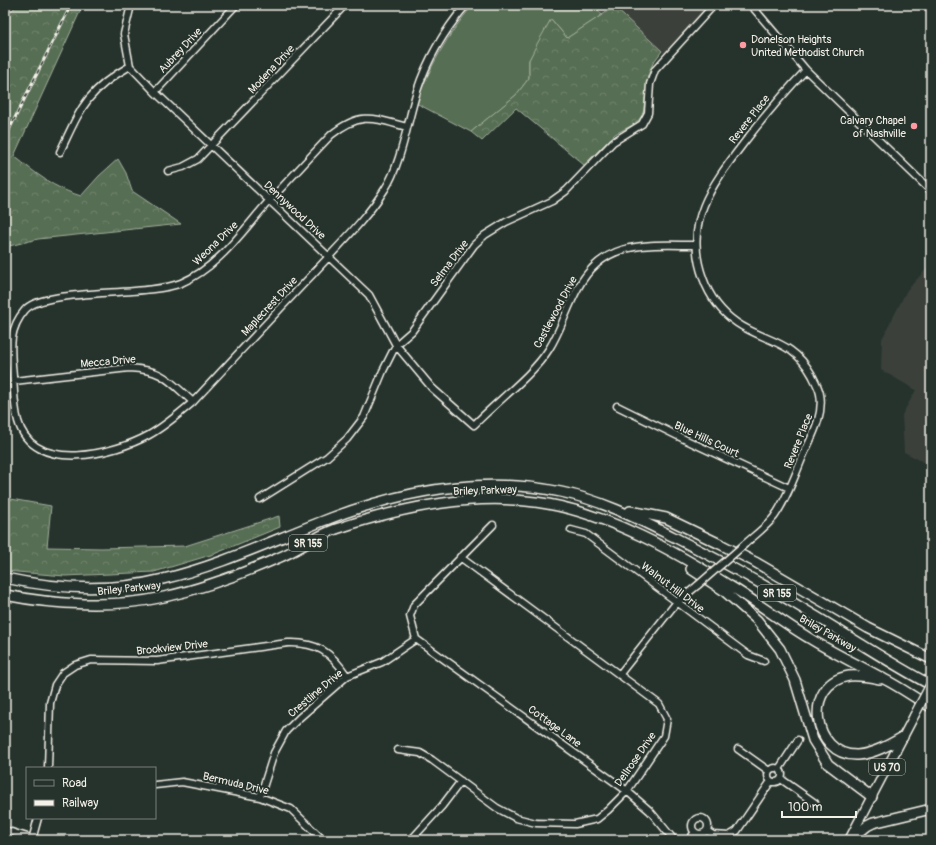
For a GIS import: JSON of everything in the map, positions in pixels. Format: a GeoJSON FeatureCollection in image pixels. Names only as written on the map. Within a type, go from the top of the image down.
{"type":"FeatureCollection","features":[{"type":"Feature","properties":{"kind":"highway","name":"Briley Parkway"},"geometry":{"type":"LineString","coordinates":[[5,578],[47,586],[76,588],[118,586],[161,580],[212,566],[369,504],[404,494],[447,488],[482,486],[524,487],[561,492],[619,509],[750,577],[931,684]]}},
{"type":"Feature","properties":{"kind":"highway","name":"Briley Parkway"},"geometry":{"type":"LineString","coordinates":[[5,595],[72,604],[110,603],[163,597],[214,582],[278,558],[333,530],[401,510],[464,501],[511,499],[549,504],[596,517],[666,550],[729,585],[810,639],[886,680],[931,707]]}},
{"type":"Feature","properties":{"kind":"highway"},"geometry":{"type":"LineString","coordinates":[[619,509],[666,518],[705,536],[755,562],[868,628],[931,659]]}},
{"type":"Feature","properties":{"kind":"highway"},"geometry":{"type":"LineString","coordinates":[[666,550],[694,572],[723,590],[758,620],[780,649],[795,680],[813,740],[828,764],[872,796]]}},
{"type":"Feature","properties":{"kind":"highway"},"geometry":{"type":"LineString","coordinates":[[919,653],[931,653]]}},
{"type":"Feature","properties":{"kind":"highway"},"geometry":{"type":"LineString","coordinates":[[886,680],[848,676],[834,682],[827,687],[819,704],[817,713],[819,725],[826,739],[836,749],[855,755],[866,754],[885,747],[902,737]]}},
{"type":"Feature","properties":{"kind":"highway"},"geometry":{"type":"LineString","coordinates":[[849,840],[873,823],[931,809]]}},
{"type":"Feature","properties":{"kind":"main road","name":"US 70"},"geometry":{"type":"LineString","coordinates":[[849,840],[931,684]]}},
{"type":"Feature","properties":{"kind":"street"},"geometry":{"type":"LineString","coordinates":[[60,152],[81,110],[93,92],[108,79],[130,66],[124,34],[131,5]]}},
{"type":"Feature","properties":{"kind":"street","name":"Aubrey Drive"},"geometry":{"type":"LineString","coordinates":[[155,92],[236,5]]}},
{"type":"Feature","properties":{"kind":"street","name":"Modena Drive"},"geometry":{"type":"LineString","coordinates":[[168,171],[184,167],[198,159],[212,146],[345,5]]}},
{"type":"Feature","properties":{"kind":"street","name":"Maplecrest Drive"},"geometry":{"type":"LineString","coordinates":[[14,381],[18,421],[27,438],[40,448],[63,455],[89,455],[126,446],[150,434],[174,418],[193,402],[329,256],[369,211],[386,188],[407,127],[417,91],[433,54],[456,17],[466,5]]}},
{"type":"Feature","properties":{"kind":"street","name":"Selma Drive"},"geometry":{"type":"LineString","coordinates":[[260,499],[327,457],[347,438],[364,417],[383,371],[396,345],[412,330],[469,251],[485,235],[506,222],[552,201],[566,191],[612,142],[642,124],[648,113],[650,84],[655,70],[714,5]]}},
{"type":"Feature","properties":{"kind":"street"},"geometry":{"type":"LineString","coordinates":[[751,5],[806,70],[931,191]]}},
{"type":"Feature","properties":{"kind":"street","name":"Dennywood Drive"},"geometry":{"type":"LineString","coordinates":[[130,66],[155,92],[369,295],[396,345],[432,388],[474,425]]}},
{"type":"Feature","properties":{"kind":"street","name":"Revere Place"},"geometry":{"type":"LineString","coordinates":[[620,675],[676,603],[745,544],[775,516],[814,431],[822,407],[820,393],[804,363],[789,348],[737,323],[718,306],[706,286],[698,265],[695,245],[699,220],[716,180],[773,104],[806,70]]}},
{"type":"Feature","properties":{"kind":"street","name":"Weona Drive"},"geometry":{"type":"LineString","coordinates":[[14,381],[10,340],[16,323],[26,308],[36,302],[57,298],[152,291],[179,284],[198,274],[225,251],[270,200],[331,135],[342,126],[358,119],[371,118],[407,127]]}},
{"type":"Feature","properties":{"kind":"street","name":"Castlewood Drive"},"geometry":{"type":"LineString","coordinates":[[474,425],[540,362],[549,348],[578,287],[602,258],[637,246],[695,245]]}},
{"type":"Feature","properties":{"kind":"street","name":"Mecca Drive"},"geometry":{"type":"LineString","coordinates":[[14,381],[129,368],[147,369],[160,373],[193,402]]}},
{"type":"Feature","properties":{"kind":"street","name":"Blue Hills Court"},"geometry":{"type":"LineString","coordinates":[[617,406],[684,440],[789,488]]}},
{"type":"Feature","properties":{"kind":"street"},"geometry":{"type":"LineString","coordinates":[[416,639],[410,616],[414,605],[493,524]]}},
{"type":"Feature","properties":{"kind":"street","name":"Walnut Hill Drive"},"geometry":{"type":"LineString","coordinates":[[572,530],[586,534],[676,603],[748,655],[764,661]]}},
{"type":"Feature","properties":{"kind":"street","name":"Dellrose Drive"},"geometry":{"type":"LineString","coordinates":[[398,750],[420,754],[432,760],[498,808],[516,818],[536,823],[575,824],[597,819],[608,810],[627,791],[664,736],[667,719],[659,704],[460,558]]}},
{"type":"Feature","properties":{"kind":"street","name":"Crestline Drive"},"geometry":{"type":"LineString","coordinates":[[260,796],[274,753],[286,731],[347,676],[382,662],[416,639]]}},
{"type":"Feature","properties":{"kind":"street","name":"Cottage Lane"},"geometry":{"type":"LineString","coordinates":[[416,639],[627,791],[650,811],[674,840]]}},
{"type":"Feature","properties":{"kind":"street","name":"Brookview Drive"},"geometry":{"type":"LineString","coordinates":[[48,767],[50,703],[55,685],[63,672],[75,665],[91,660],[157,661],[303,642],[318,647],[329,655],[347,676]]}},
{"type":"Feature","properties":{"kind":"street"},"geometry":{"type":"LineString","coordinates":[[779,769],[798,740]]}},
{"type":"Feature","properties":{"kind":"street"},"geometry":{"type":"LineString","coordinates":[[738,749],[769,771]]}},
{"type":"Feature","properties":{"kind":"street"},"geometry":{"type":"LineString","coordinates":[[769,771],[774,768],[779,769]]}},
{"type":"Feature","properties":{"kind":"street"},"geometry":{"type":"LineString","coordinates":[[779,769],[782,774],[781,779]]}},
{"type":"Feature","properties":{"kind":"street"},"geometry":{"type":"LineString","coordinates":[[769,771],[768,776],[771,781]]}},
{"type":"Feature","properties":{"kind":"street"},"geometry":{"type":"LineString","coordinates":[[771,781],[776,782],[781,779]]}},
{"type":"Feature","properties":{"kind":"street"},"geometry":{"type":"LineString","coordinates":[[781,779],[814,802]]}},
{"type":"Feature","properties":{"kind":"street"},"geometry":{"type":"LineString","coordinates":[[411,840],[442,806],[461,781]]}},
{"type":"Feature","properties":{"kind":"street"},"geometry":{"type":"LineString","coordinates":[[707,831],[713,835],[729,838],[737,831],[771,781]]}},
{"type":"Feature","properties":{"kind":"street","name":"Bermuda Drive"},"geometry":{"type":"LineString","coordinates":[[156,785],[182,782],[260,796],[290,809],[323,840]]}},
{"type":"Feature","properties":{"kind":"street"},"geometry":{"type":"LineString","coordinates":[[700,818],[705,819],[708,823],[707,831],[700,834],[695,832],[692,827],[693,822],[700,818]]}},
{"type":"Feature","properties":{"kind":"street"},"geometry":{"type":"LineString","coordinates":[[5,830],[34,840],[38,819]]}},
{"type":"Feature","properties":{"kind":"street"},"geometry":{"type":"LineString","coordinates":[[689,840],[695,832]]}},
{"type":"Feature","properties":{"kind":"shaded area"},"geometry":{"type":"Polygon","coordinates":[[[594,5],[714,5],[667,56],[614,7],[602,15],[594,5]]]}},
{"type":"Feature","properties":{"kind":"shaded area"},"geometry":{"type":"Polygon","coordinates":[[[931,264],[931,466],[904,452],[902,415],[916,390],[881,370],[882,339],[907,290],[931,264]]]}},
{"type":"Feature","properties":{"kind":"green space"},"geometry":{"type":"Polygon","coordinates":[[[18,5],[83,5],[14,156],[54,185],[81,196],[99,176],[118,159],[126,173],[132,191],[181,224],[38,239],[5,247],[5,16],[18,5]]]}},
{"type":"Feature","properties":{"kind":"green space"},"geometry":{"type":"Polygon","coordinates":[[[473,5],[594,5],[602,15],[567,38],[552,20],[529,60],[529,78],[516,95],[471,132],[416,103],[440,52],[455,28],[473,5]]]}},
{"type":"Feature","properties":{"kind":"green space"},"geometry":{"type":"Polygon","coordinates":[[[614,7],[662,51],[653,63],[648,76],[643,115],[635,124],[615,134],[584,165],[516,108],[482,141],[471,132],[516,95],[529,78],[529,60],[551,19],[567,38],[614,7]]]}},
{"type":"Feature","properties":{"kind":"green space"},"geometry":{"type":"Polygon","coordinates":[[[5,498],[51,506],[47,547],[101,548],[185,546],[279,516],[280,527],[214,554],[154,572],[65,576],[5,571],[5,498]]]}},
{"type":"Feature","properties":{"kind":"railway"},"geometry":{"type":"LineString","coordinates":[[5,138],[71,5]]}},
{"type":"Feature","properties":{"kind":"place","name":"Donelson Heights United Methodist Church"},"geometry":{"type":"Point","coordinates":[743,45]}},
{"type":"Feature","properties":{"kind":"place","name":"Calvary Chapel of Nashville"},"geometry":{"type":"Point","coordinates":[914,126]}}]}
